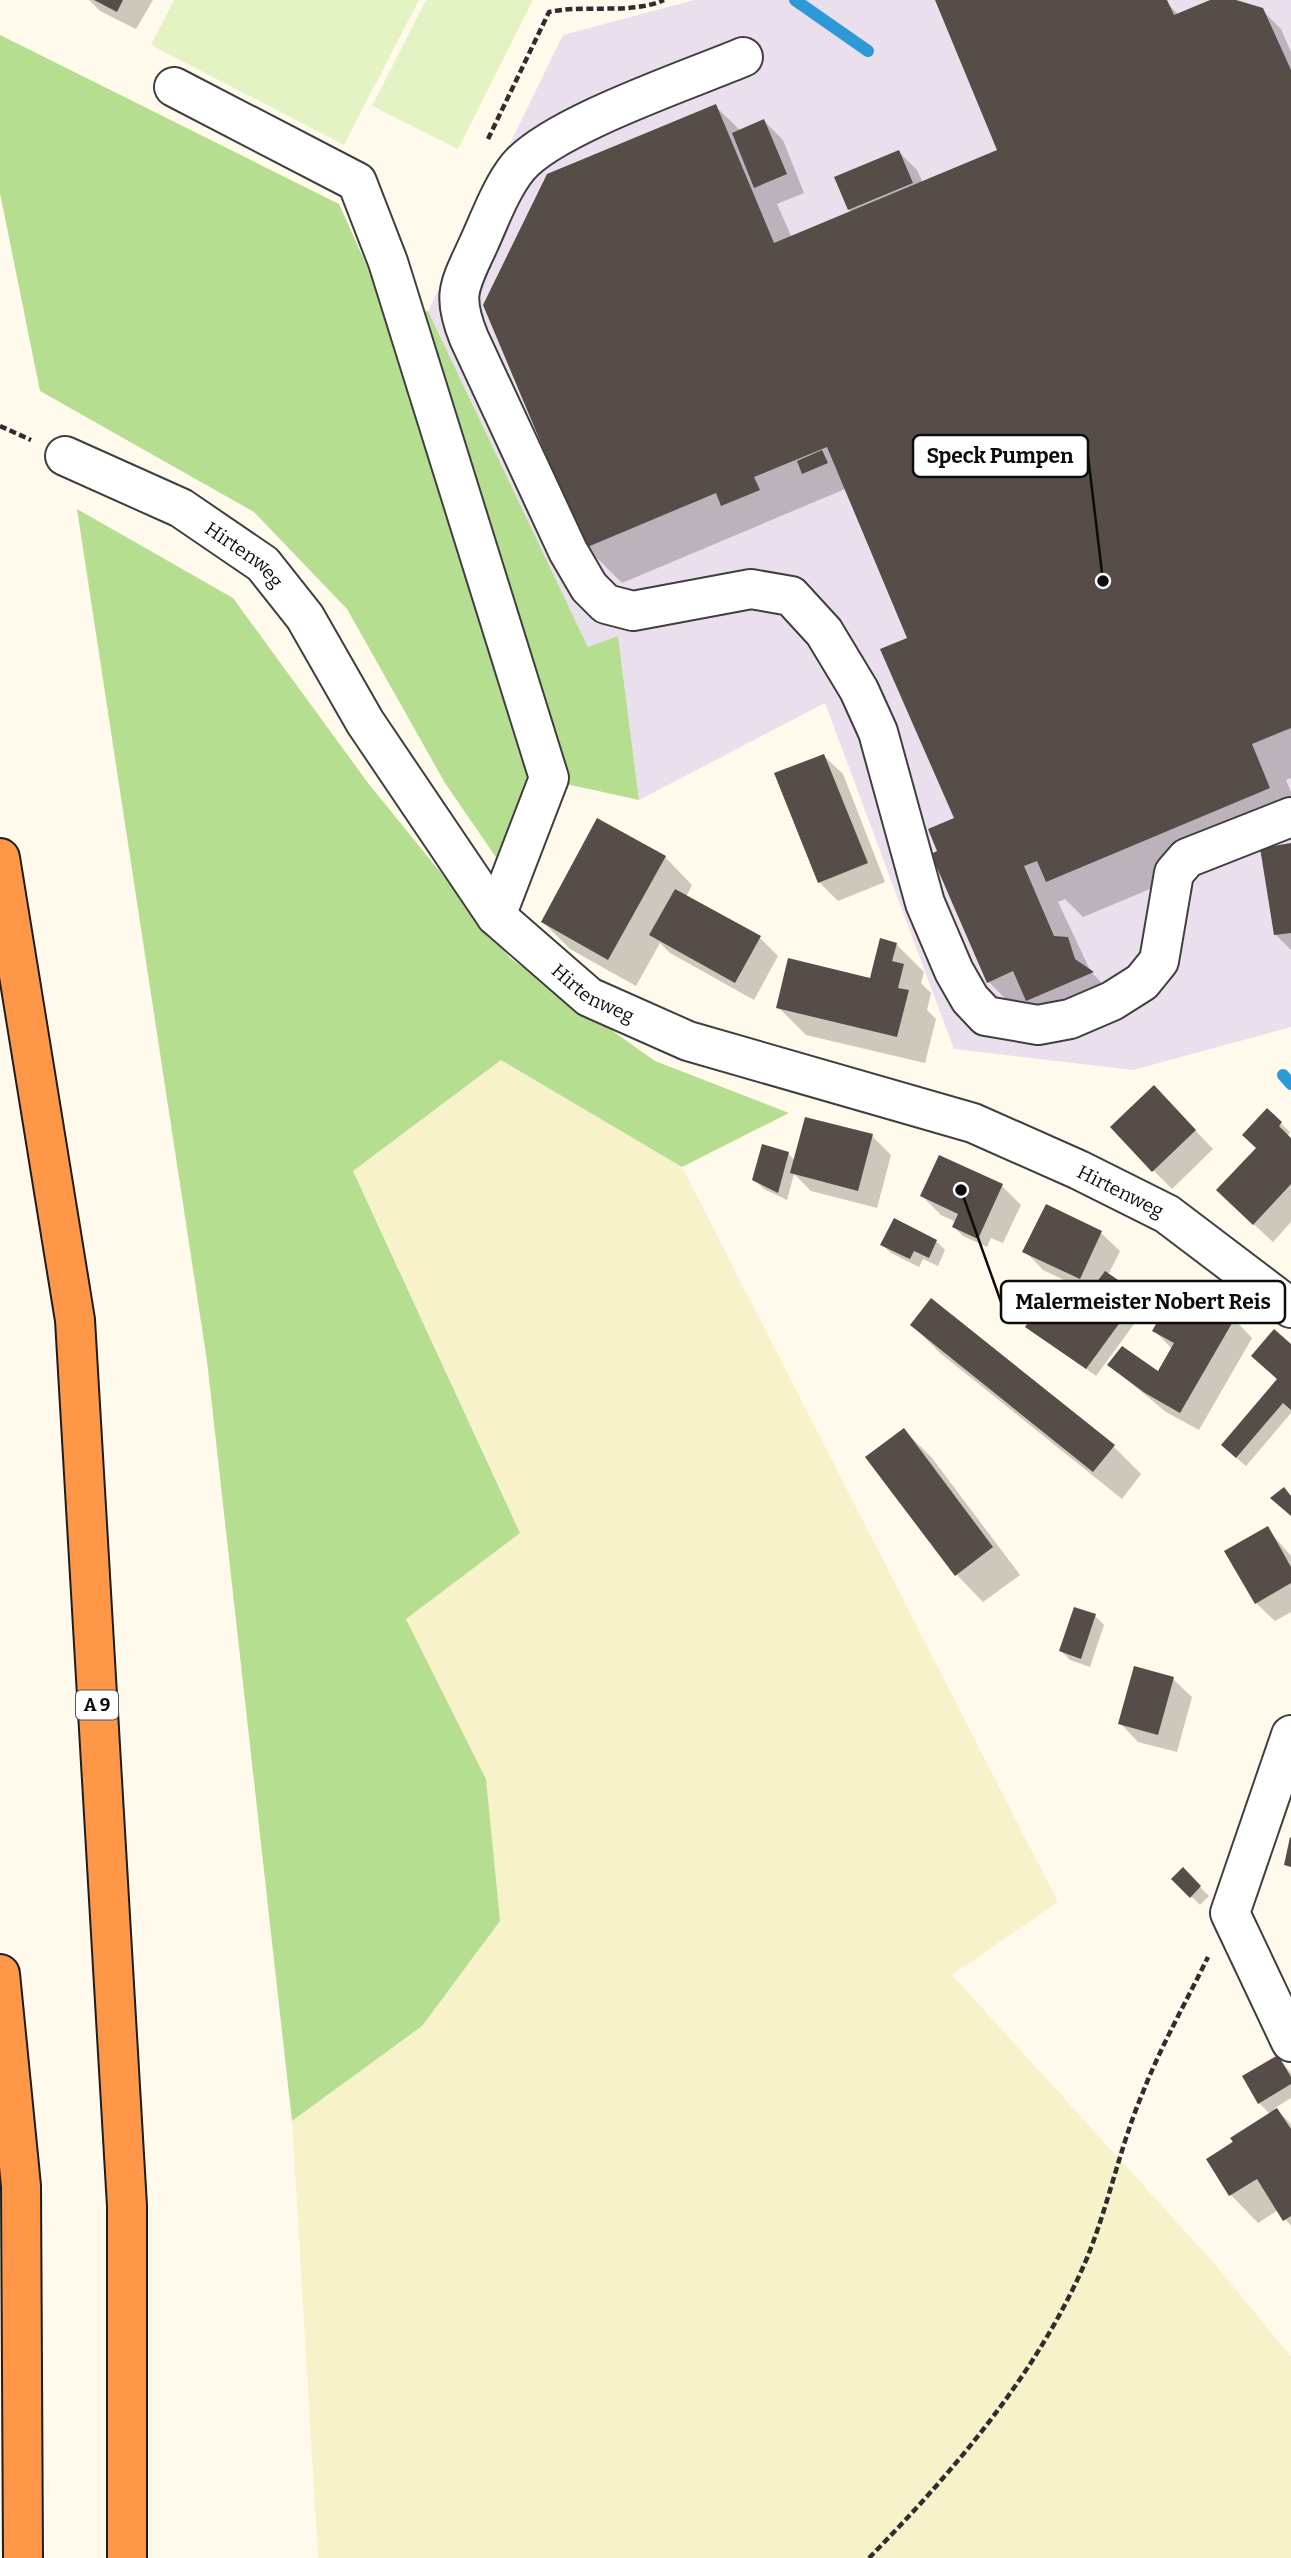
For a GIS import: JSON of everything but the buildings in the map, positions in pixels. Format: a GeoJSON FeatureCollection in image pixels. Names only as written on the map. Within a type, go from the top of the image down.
{"type":"FeatureCollection","features":[{"type":"Feature","properties":{"kind":"highway","name":"A 9"},"geometry":{"type":"LineString","coordinates":[[0,858],[75,1320],[127,2206],[127,2558]]}},
{"type":"Feature","properties":{"kind":"highway"},"geometry":{"type":"LineString","coordinates":[[0,1974],[21,2186],[23,2558]]}},
{"type":"Feature","properties":{"kind":"street"},"geometry":{"type":"LineString","coordinates":[[743,57],[595,119],[537,148],[517,169],[460,284],[458,310],[469,338],[568,551],[589,587],[606,604],[633,611],[751,589],[791,596],[824,632],[859,690],[890,771],[925,903],[954,971],[970,999],[986,1016],[1038,1025],[1070,1019],[1112,1001],[1142,982],[1159,961],[1174,873],[1187,858],[1291,817]]}},
{"type":"Feature","properties":{"kind":"street"},"geometry":{"type":"LineString","coordinates":[[174,87],[357,182],[388,262],[549,778],[496,916]]}},
{"type":"Feature","properties":{"kind":"street","name":"Hirtenweg"},"geometry":{"type":"LineString","coordinates":[[65,456],[181,508],[263,565],[305,617],[365,722],[496,916],[589,997],[688,1041],[985,1128],[1079,1170],[1167,1214],[1291,1308]]}},
{"type":"Feature","properties":{"kind":"street"},"geometry":{"type":"LineString","coordinates":[[1291,1735],[1230,1913],[1291,2042]]}},
{"type":"Feature","properties":{"kind":"path"},"geometry":{"type":"LineString","coordinates":[[485,145],[549,12],[572,7],[625,7],[664,0]]}},
{"type":"Feature","properties":{"kind":"path"},"geometry":{"type":"LineString","coordinates":[[869,2558],[913,2512],[1002,2404],[1050,2328],[1086,2258],[1143,2091],[1230,1913]]}},
{"type":"Feature","properties":{"kind":"shaded area"},"geometry":{"type":"Polygon","coordinates":[[[694,0],[1291,0],[1291,1027],[1133,1070],[954,1049],[825,703],[639,800],[618,636],[588,647],[428,311],[563,35],[694,0]]]}},
{"type":"Feature","properties":{"kind":"shaded area"},"geometry":{"type":"Polygon","coordinates":[[[501,1060],[682,1167],[1058,1902],[952,1975],[1214,2263],[1291,2357],[1291,2558],[318,2558],[292,2121],[422,2026],[486,1779],[406,1619],[520,1532],[353,1171],[501,1060]]]}},
{"type":"Feature","properties":{"kind":"green space"},"geometry":{"type":"Polygon","coordinates":[[[174,0],[419,0],[344,145],[151,45],[174,0]]]}},
{"type":"Feature","properties":{"kind":"green space"},"geometry":{"type":"Polygon","coordinates":[[[426,0],[533,0],[458,149],[372,106],[426,0]]]}},
{"type":"Feature","properties":{"kind":"green space"},"geometry":{"type":"Polygon","coordinates":[[[0,35],[339,204],[389,315],[428,311],[588,647],[618,636],[639,800],[530,776],[504,869],[445,783],[347,609],[254,512],[40,391],[0,193],[0,35]]]}},
{"type":"Feature","properties":{"kind":"green space"},"geometry":{"type":"Polygon","coordinates":[[[77,509],[233,598],[368,783],[510,958],[655,1061],[789,1113],[682,1167],[501,1060],[353,1171],[520,1533],[406,1619],[486,1779],[500,1921],[422,2026],[292,2121],[207,1361],[77,509]]]}},
{"type":"Feature","properties":{"kind":"waterway"},"geometry":{"type":"LineString","coordinates":[[795,0],[868,51]]}},
{"type":"Feature","properties":{"kind":"waterway"},"geometry":{"type":"LineString","coordinates":[[1283,1075],[1291,1084]]}},
{"type":"Feature","properties":{"kind":"place","name":"Speck Pumpen"},"geometry":{"type":"Point","coordinates":[1103,581]}},
{"type":"Feature","properties":{"kind":"place","name":"Malermeister Nobert Reis"},"geometry":{"type":"Point","coordinates":[961,1190]}}]}
